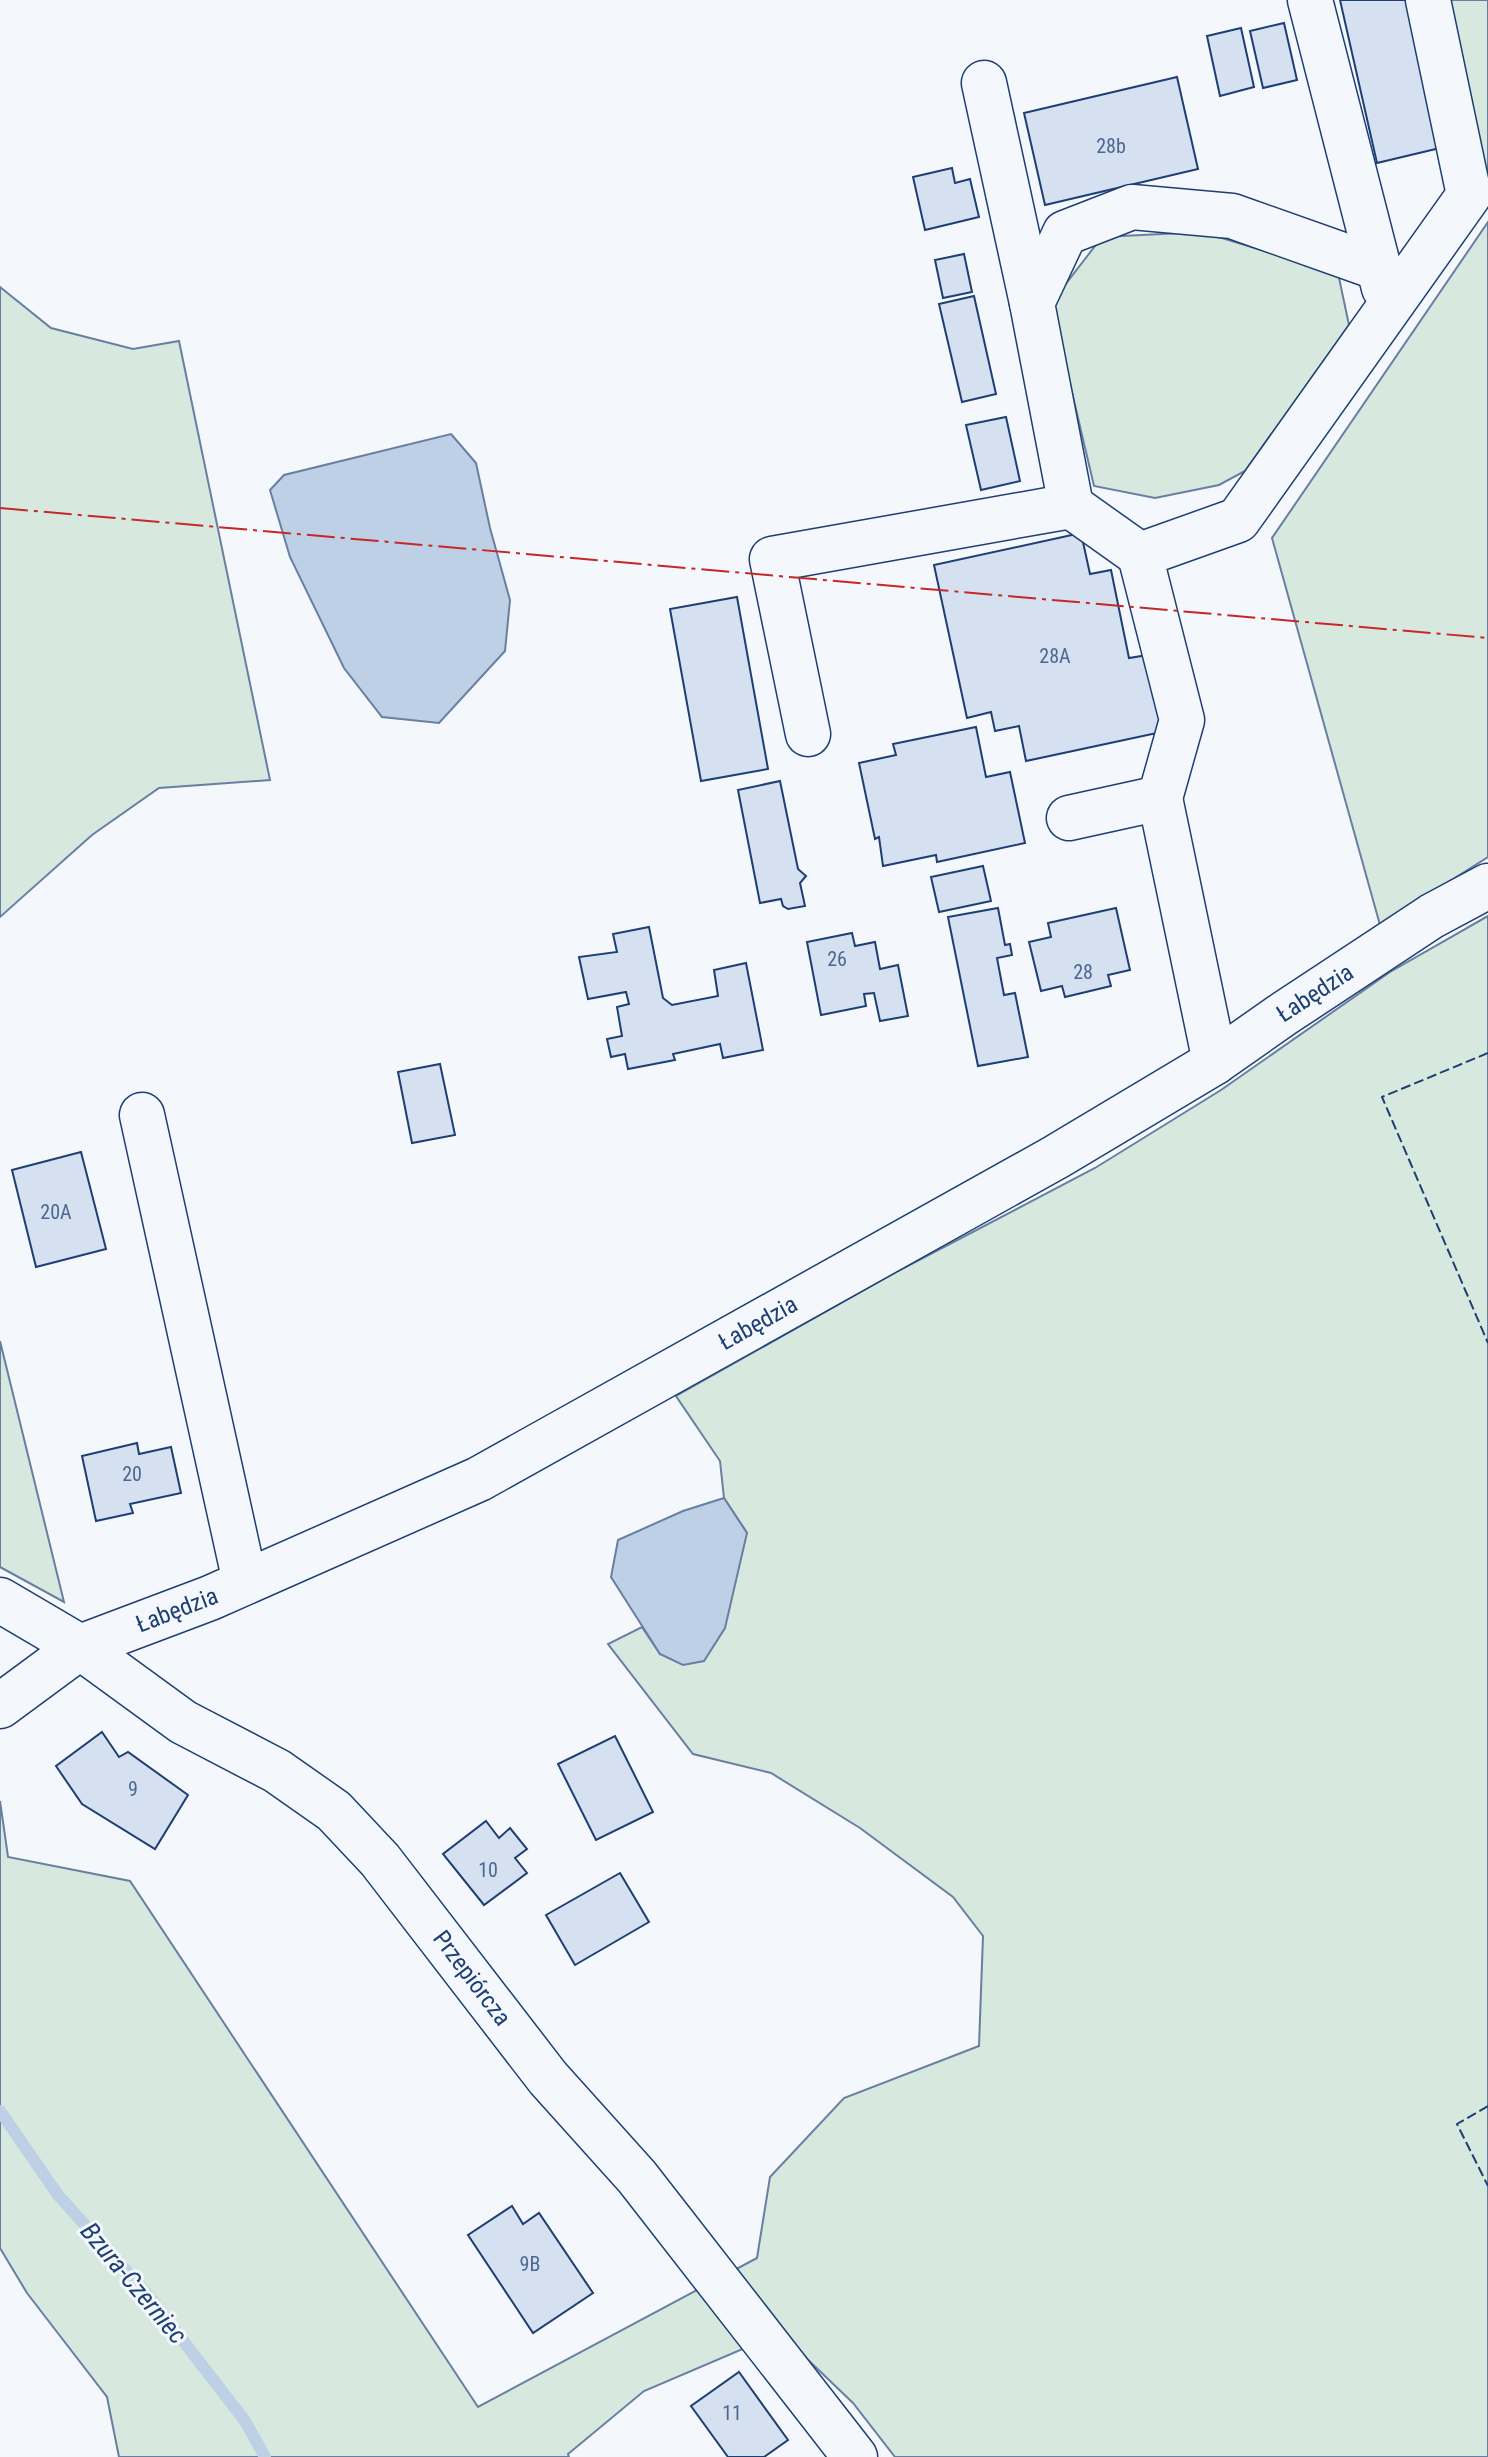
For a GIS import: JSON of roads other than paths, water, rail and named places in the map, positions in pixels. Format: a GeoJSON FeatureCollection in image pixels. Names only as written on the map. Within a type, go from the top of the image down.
{"type":"FeatureCollection","features":[{"type":"Feature","properties":{"kind":"street"},"geometry":{"type":"LineString","coordinates":[[1310,0],[1384,288]]}},
{"type":"Feature","properties":{"kind":"street"},"geometry":{"type":"LineString","coordinates":[[1140,555],[1238,520],[1384,288],[1469,195],[1428,0]]}},
{"type":"Feature","properties":{"kind":"street"},"geometry":{"type":"LineString","coordinates":[[984,83],[1032,303],[1071,506],[1140,555],[1182,720],[1160,798],[1215,1062]]}},
{"type":"Feature","properties":{"kind":"street"},"geometry":{"type":"LineString","coordinates":[[1032,303],[1065,233],[1132,207],[1232,216],[1384,288]]}},
{"type":"Feature","properties":{"kind":"street"},"geometry":{"type":"LineString","coordinates":[[808,734],[772,559],[1071,506]]}},
{"type":"Feature","properties":{"kind":"street"},"geometry":{"type":"LineString","coordinates":[[1069,818],[1160,798]]}},
{"type":"Feature","properties":{"kind":"street","name":"Łabędzia"},"geometry":{"type":"LineString","coordinates":[[0,1706],[80,1647],[245,1582],[479,1479],[1056,1157],[1215,1062],[1432,916],[1488,886]]}},
{"type":"Feature","properties":{"kind":"street"},"geometry":{"type":"LineString","coordinates":[[142,1115],[245,1582]]}},
{"type":"Feature","properties":{"kind":"street","name":"Przepiórcza"},"geometry":{"type":"LineString","coordinates":[[0,1600],[80,1647],[183,1722],[277,1771],[334,1811],[380,1860],[548,2078],[637,2177],[855,2457]]}},
{"type":"Feature","properties":{"kind":"water"},"geometry":{"type":"Polygon","coordinates":[[[451,434],[476,463],[510,600],[505,651],[439,723],[382,717],[344,668],[290,557],[270,490],[284,475],[451,434]]]}},
{"type":"Feature","properties":{"kind":"water"},"geometry":{"type":"Polygon","coordinates":[[[724,1498],[747,1533],[725,1628],[704,1661],[683,1665],[660,1654],[611,1577],[618,1540],[683,1511],[724,1498]]]}},
{"type":"Feature","properties":{"kind":"waterway","name":"Bzura-Czerniec"},"geometry":{"type":"LineString","coordinates":[[0,2111],[58,2195],[147,2294],[245,2421],[265,2457]]}}]}
